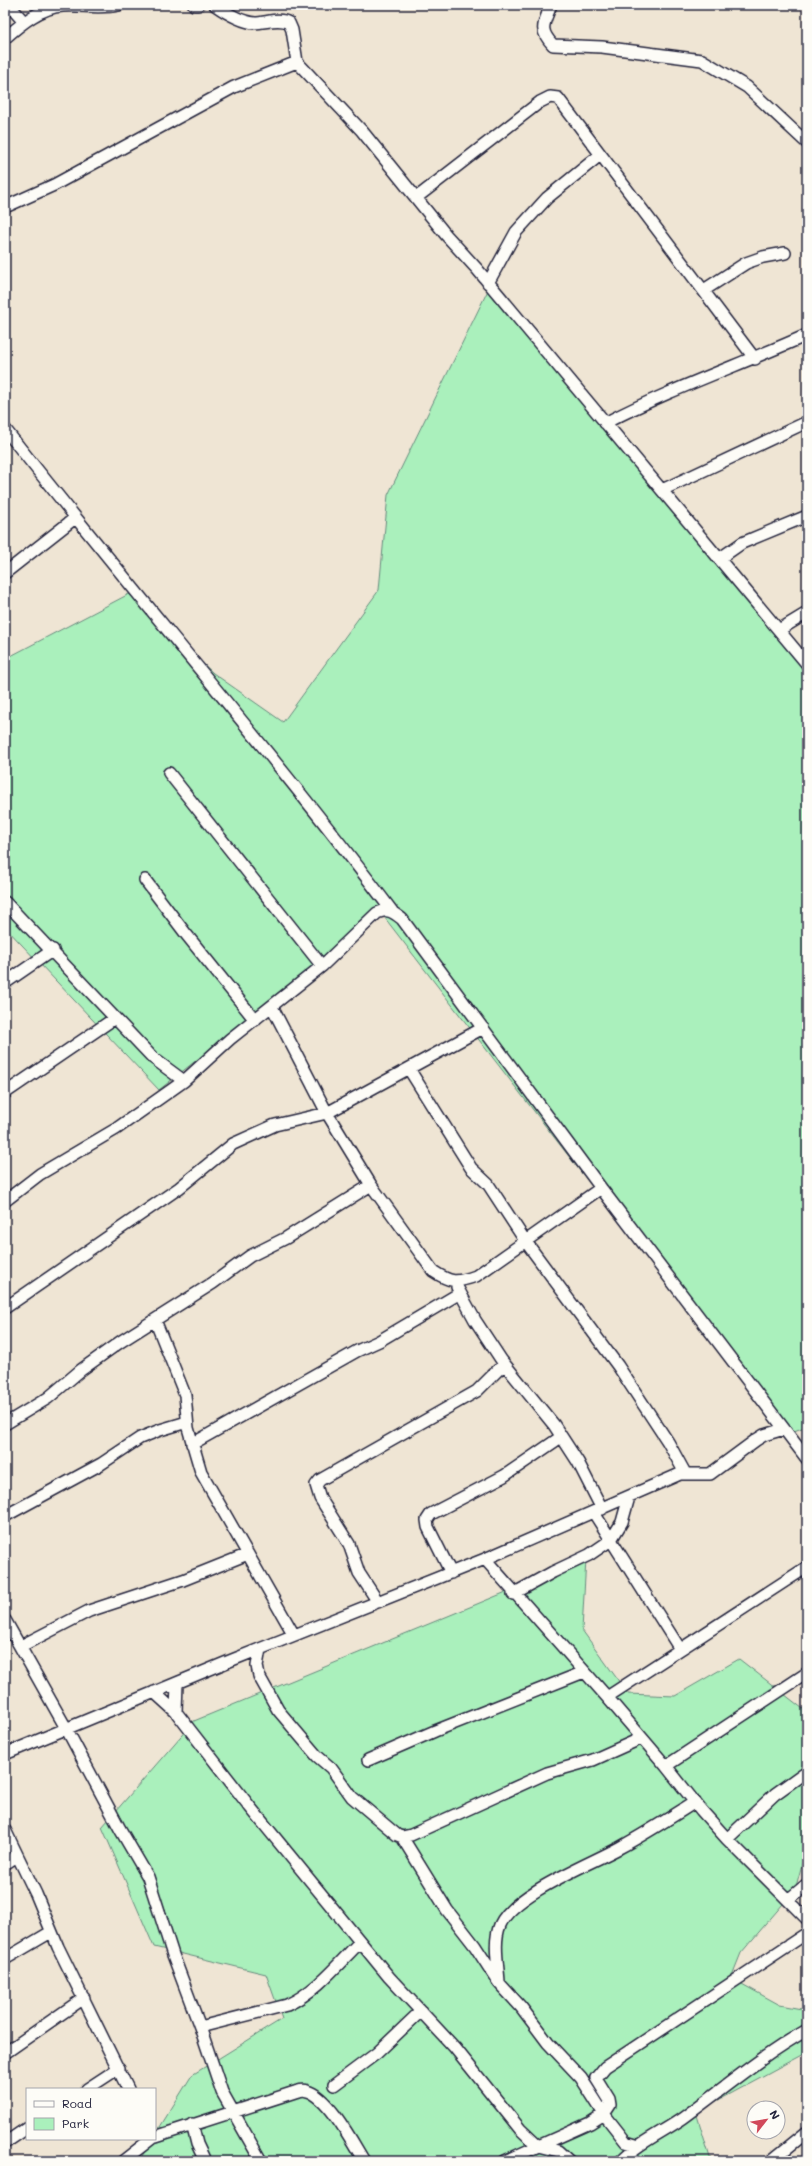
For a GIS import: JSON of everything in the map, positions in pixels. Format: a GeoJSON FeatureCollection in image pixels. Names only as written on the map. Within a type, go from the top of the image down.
{"type":"FeatureCollection","features":[{"type":"Feature","properties":{"kind":"street"},"geometry":{"type":"LineString","coordinates":[[9,5],[24,22]]}},
{"type":"Feature","properties":{"kind":"street"},"geometry":{"type":"LineString","coordinates":[[5,38],[24,22],[47,9],[63,6],[119,5]]}},
{"type":"Feature","properties":{"kind":"street"},"geometry":{"type":"LineString","coordinates":[[215,5],[245,21],[255,23],[274,20],[289,23],[292,30],[297,62],[362,131],[416,198],[807,664]]}},
{"type":"Feature","properties":{"kind":"street"},"geometry":{"type":"LineString","coordinates":[[551,5],[542,28],[545,37],[553,45],[602,47],[702,60],[747,87],[807,143]]}},
{"type":"Feature","properties":{"kind":"street"},"geometry":{"type":"LineString","coordinates":[[5,207],[54,185],[234,87],[297,62]]}},
{"type":"Feature","properties":{"kind":"street"},"geometry":{"type":"LineString","coordinates":[[416,198],[540,102],[550,97],[558,98],[755,359]]}},
{"type":"Feature","properties":{"kind":"street"},"geometry":{"type":"LineString","coordinates":[[488,283],[516,232],[547,198],[600,155]]}},
{"type":"Feature","properties":{"kind":"street"},"geometry":{"type":"LineString","coordinates":[[704,290],[746,263],[763,257],[785,253]]}},
{"type":"Feature","properties":{"kind":"street"},"geometry":{"type":"LineString","coordinates":[[605,423],[643,403],[755,359],[807,335]]}},
{"type":"Feature","properties":{"kind":"street"},"geometry":{"type":"LineString","coordinates":[[662,490],[807,422]]}},
{"type":"Feature","properties":{"kind":"street"},"geometry":{"type":"LineString","coordinates":[[5,429],[75,518],[298,788],[392,911],[402,920],[601,1188],[807,1459]]}},
{"type":"Feature","properties":{"kind":"street"},"geometry":{"type":"LineString","coordinates":[[719,558],[742,543],[807,516]]}},
{"type":"Feature","properties":{"kind":"street"},"geometry":{"type":"LineString","coordinates":[[5,573],[75,518]]}},
{"type":"Feature","properties":{"kind":"street"},"geometry":{"type":"LineString","coordinates":[[779,630],[807,613]]}},
{"type":"Feature","properties":{"kind":"street"},"geometry":{"type":"LineString","coordinates":[[169,773],[322,966]]}},
{"type":"Feature","properties":{"kind":"street"},"geometry":{"type":"LineString","coordinates":[[146,880],[186,934],[256,1020]]}},
{"type":"Feature","properties":{"kind":"street"},"geometry":{"type":"LineString","coordinates":[[5,902],[53,950],[153,1058],[184,1081]]}},
{"type":"Feature","properties":{"kind":"street"},"geometry":{"type":"LineString","coordinates":[[5,1201],[40,1174],[116,1129],[184,1081],[322,966],[377,913],[384,910],[392,911]]}},
{"type":"Feature","properties":{"kind":"street"},"geometry":{"type":"LineString","coordinates":[[5,983],[53,950]]}},
{"type":"Feature","properties":{"kind":"street"},"geometry":{"type":"LineString","coordinates":[[272,1007],[327,1112],[371,1186],[433,1271],[445,1280],[453,1282],[476,1276],[601,1188]]}},
{"type":"Feature","properties":{"kind":"street"},"geometry":{"type":"LineString","coordinates":[[5,1093],[115,1018]]}},
{"type":"Feature","properties":{"kind":"street"},"geometry":{"type":"LineString","coordinates":[[5,1308],[179,1188],[233,1144],[275,1125],[327,1112],[483,1028]]}},
{"type":"Feature","properties":{"kind":"street"},"geometry":{"type":"LineString","coordinates":[[409,1069],[471,1168],[488,1184],[526,1242],[618,1366],[668,1442],[685,1473]]}},
{"type":"Feature","properties":{"kind":"street"},"geometry":{"type":"LineString","coordinates":[[5,1424],[48,1398],[81,1370],[213,1283],[250,1256],[286,1238],[371,1186]]}},
{"type":"Feature","properties":{"kind":"street"},"geometry":{"type":"LineString","coordinates":[[453,1282],[504,1364],[561,1437],[578,1462],[598,1511],[612,1540],[680,1649]]}},
{"type":"Feature","properties":{"kind":"street"},"geometry":{"type":"LineString","coordinates":[[192,1444],[357,1351],[379,1341],[460,1293]]}},
{"type":"Feature","properties":{"kind":"street"},"geometry":{"type":"LineString","coordinates":[[155,1320],[185,1395],[187,1422],[200,1472],[294,1635]]}},
{"type":"Feature","properties":{"kind":"street"},"geometry":{"type":"LineString","coordinates":[[378,1602],[359,1573],[349,1544],[320,1498],[316,1484],[320,1480],[391,1438],[421,1423],[477,1391],[504,1364]]}},
{"type":"Feature","properties":{"kind":"street"},"geometry":{"type":"LineString","coordinates":[[5,1516],[94,1467],[140,1438],[187,1422]]}},
{"type":"Feature","properties":{"kind":"street"},"geometry":{"type":"LineString","coordinates":[[5,1754],[177,1682],[451,1573],[685,1473],[706,1475],[716,1472],[756,1440],[764,1435],[784,1429]]}},
{"type":"Feature","properties":{"kind":"street"},"geometry":{"type":"LineString","coordinates":[[451,1573],[428,1527],[427,1520],[431,1514],[504,1476],[561,1437]]}},
{"type":"Feature","properties":{"kind":"street"},"geometry":{"type":"LineString","coordinates":[[513,1594],[553,1572],[589,1555],[612,1540],[622,1522],[629,1497]]}},
{"type":"Feature","properties":{"kind":"street"},"geometry":{"type":"LineString","coordinates":[[21,1646],[89,1611],[190,1577],[248,1554]]}},
{"type":"Feature","properties":{"kind":"street"},"geometry":{"type":"LineString","coordinates":[[484,1559],[513,1594],[607,1696],[727,1839],[807,1919]]}},
{"type":"Feature","properties":{"kind":"street"},"geometry":{"type":"LineString","coordinates":[[607,1696],[807,1567]]}},
{"type":"Feature","properties":{"kind":"street"},"geometry":{"type":"LineString","coordinates":[[5,1622],[21,1646],[120,1829],[148,1877],[200,2027],[214,2073],[232,2112],[261,2161]]}},
{"type":"Feature","properties":{"kind":"street"},"geometry":{"type":"LineString","coordinates":[[260,1649],[258,1666],[259,1676],[278,1710],[317,1756],[331,1768],[352,1797],[397,1835],[402,1837],[447,1910],[475,1946],[499,1983],[521,2007],[548,2043],[581,2078],[604,2114],[626,2142],[639,2146]]}},
{"type":"Feature","properties":{"kind":"street"},"geometry":{"type":"LineString","coordinates":[[368,1760],[436,1730],[584,1672]]}},
{"type":"Feature","properties":{"kind":"street"},"geometry":{"type":"LineString","coordinates":[[666,1766],[807,1673]]}},
{"type":"Feature","properties":{"kind":"street"},"geometry":{"type":"LineString","coordinates":[[176,1712],[177,1682]]}},
{"type":"Feature","properties":{"kind":"street"},"geometry":{"type":"LineString","coordinates":[[154,1692],[176,1712],[250,1807],[360,1942],[420,2011],[455,2048],[520,2129],[538,2146],[558,2151],[569,2161]]}},
{"type":"Feature","properties":{"kind":"street"},"geometry":{"type":"LineString","coordinates":[[402,1837],[411,1835],[547,1774],[593,1760],[642,1738]]}},
{"type":"Feature","properties":{"kind":"street"},"geometry":{"type":"LineString","coordinates":[[727,1839],[775,1794],[807,1771]]}},
{"type":"Feature","properties":{"kind":"street"},"geometry":{"type":"LineString","coordinates":[[499,1983],[497,1939],[500,1924],[510,1910],[549,1884],[656,1828],[695,1802]]}},
{"type":"Feature","properties":{"kind":"street"},"geometry":{"type":"LineString","coordinates":[[5,1830],[36,1894],[52,1932],[128,2088]]}},
{"type":"Feature","properties":{"kind":"street"},"geometry":{"type":"LineString","coordinates":[[5,1864],[17,1856]]}},
{"type":"Feature","properties":{"kind":"street"},"geometry":{"type":"LineString","coordinates":[[788,1900],[807,1884]]}},
{"type":"Feature","properties":{"kind":"street"},"geometry":{"type":"LineString","coordinates":[[5,1959],[52,1932]]}},
{"type":"Feature","properties":{"kind":"street"},"geometry":{"type":"LineString","coordinates":[[505,2161],[590,2123],[604,2114],[610,2105],[609,2099],[596,2078],[605,2067],[807,1933]]}},
{"type":"Feature","properties":{"kind":"street"},"geometry":{"type":"LineString","coordinates":[[200,2027],[287,2005],[297,2001],[314,1988],[360,1942]]}},
{"type":"Feature","properties":{"kind":"street"},"geometry":{"type":"LineString","coordinates":[[5,2052],[84,1998]]}},
{"type":"Feature","properties":{"kind":"street"},"geometry":{"type":"LineString","coordinates":[[334,2085],[377,2052],[420,2011]]}},
{"type":"Feature","properties":{"kind":"street"},"geometry":{"type":"LineString","coordinates":[[621,2161],[628,2153],[682,2118],[758,2061],[807,2030]]}},
{"type":"Feature","properties":{"kind":"street"},"geometry":{"type":"LineString","coordinates":[[88,2088],[118,2068]]}},
{"type":"Feature","properties":{"kind":"street"},"geometry":{"type":"LineString","coordinates":[[156,2137],[192,2124],[305,2090],[311,2092],[328,2107],[364,2161]]}},
{"type":"Feature","properties":{"kind":"street"},"geometry":{"type":"LineString","coordinates":[[192,2124],[197,2144],[205,2161]]}},
{"type":"Feature","properties":{"kind":"street"},"geometry":{"type":"LineString","coordinates":[[5,2143],[26,2129]]}},
{"type":"Feature","properties":{"kind":"street"},"geometry":{"type":"LineString","coordinates":[[771,2161],[807,2132]]}},
{"type":"Feature","properties":{"kind":"street"},"geometry":{"type":"LineString","coordinates":[[123,2161],[150,2140]]}},
{"type":"Feature","properties":{"kind":"green space"},"geometry":{"type":"Polygon","coordinates":[[[491,284],[807,671],[807,1426],[784,1435],[381,913],[159,1090],[5,927],[5,659],[129,594],[213,673],[283,722],[379,590],[388,495],[491,284]]]}},
{"type":"Feature","properties":{"kind":"green space"},"geometry":{"type":"Polygon","coordinates":[[[586,1559],[582,1630],[628,1694],[675,1696],[739,1659],[807,1712],[807,1846],[795,1890],[741,1953],[731,1978],[780,2005],[807,2010],[807,2052],[696,2112],[711,2161],[139,2161],[152,2140],[156,2140],[156,2133],[192,2075],[282,2019],[266,1974],[154,1947],[102,1827],[194,1721],[586,1559]]]}}]}
